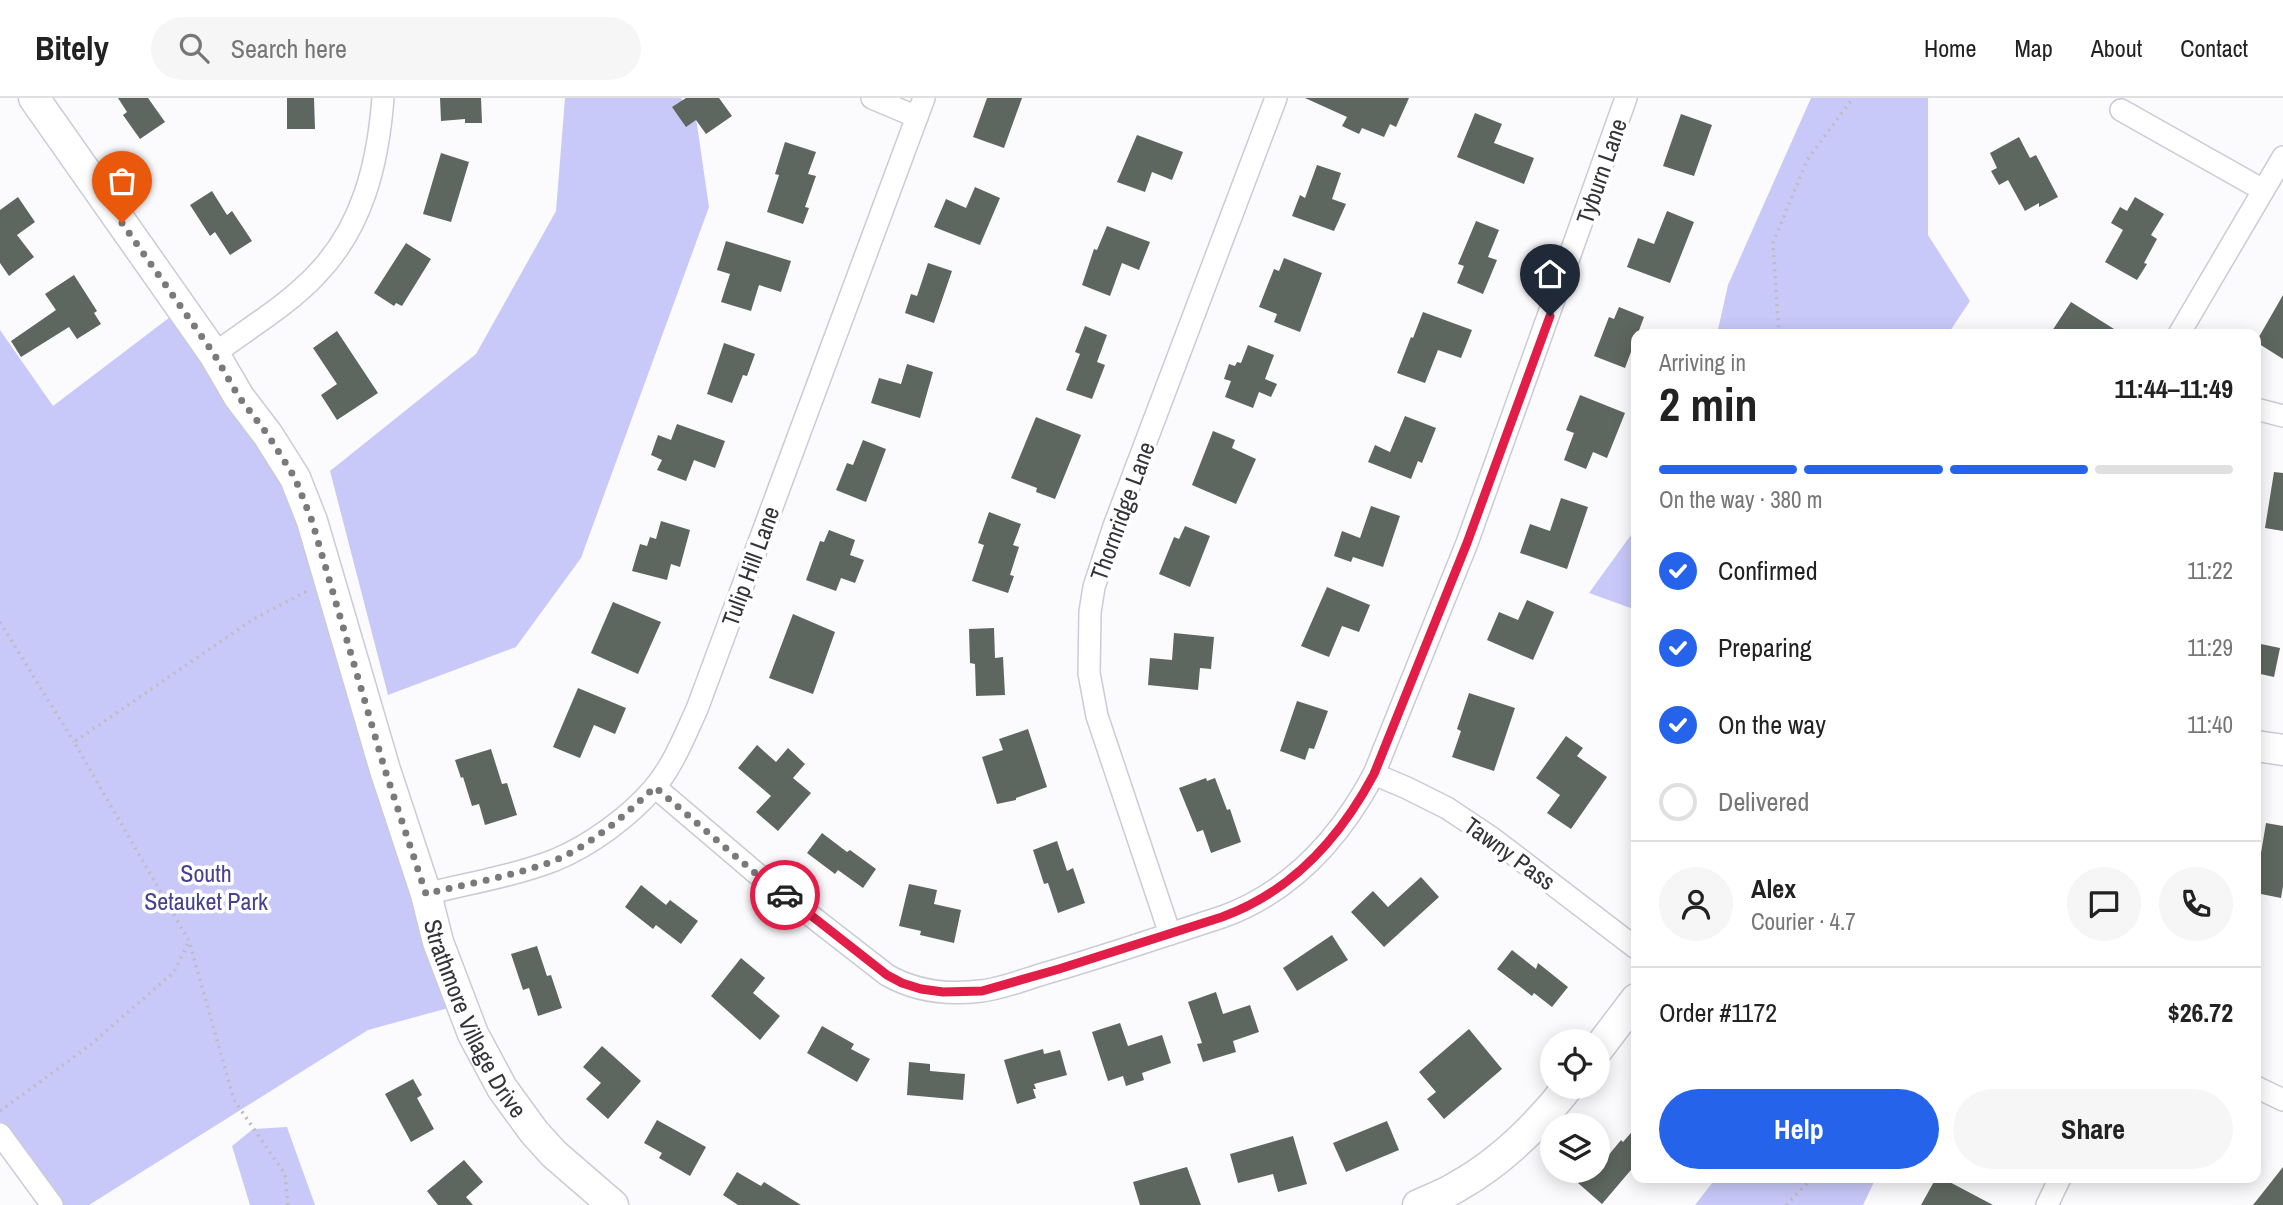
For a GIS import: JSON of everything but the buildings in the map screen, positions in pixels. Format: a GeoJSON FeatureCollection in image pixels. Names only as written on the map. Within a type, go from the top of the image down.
{"type":"FeatureCollection","features":[{"type":"Feature","properties":{"kind":"street","name":"Strathmore Village Drive"},"geometry":{"type":"LineString","coordinates":[[34,98],[214,354],[239,397],[268,435],[295,478],[312,521],[385,770],[426,894],[438,942],[473,1034],[502,1088],[534,1132],[554,1154],[613,1205]]}},
{"type":"Feature","properties":{"kind":"street"},"geometry":{"type":"LineString","coordinates":[[214,354],[315,277],[347,234],[366,196],[380,139],[383,98]]}},
{"type":"Feature","properties":{"kind":"street"},"geometry":{"type":"LineString","coordinates":[[872,98],[921,108]]}},
{"type":"Feature","properties":{"kind":"street","name":"Thornridge Lane"},"geometry":{"type":"LineString","coordinates":[[1170,934],[1097,716],[1089,673],[1090,612],[1094,587],[1114,526],[1276,98]]}},
{"type":"Feature","properties":{"kind":"street","name":"Tyburn Lane"},"geometry":{"type":"LineString","coordinates":[[655,787],[755,873],[887,975],[921,989],[943,992],[982,991],[1239,911],[1276,891],[1310,862],[1340,830],[1357,807],[1374,774],[1467,543],[1626,98]]}},
{"type":"Feature","properties":{"kind":"street","name":"Tulip Hill Lane"},"geometry":{"type":"LineString","coordinates":[[426,894],[556,859],[592,841],[655,787],[697,709],[921,108]]}},
{"type":"Feature","properties":{"kind":"street"},"geometry":{"type":"LineString","coordinates":[[2121,110],[2263,190]]}},
{"type":"Feature","properties":{"kind":"street"},"geometry":{"type":"LineString","coordinates":[[2182,329],[2283,157]]}},
{"type":"Feature","properties":{"kind":"street"},"geometry":{"type":"LineString","coordinates":[[2261,410],[2283,415]]}},
{"type":"Feature","properties":{"kind":"street"},"geometry":{"type":"LineString","coordinates":[[2261,747],[2283,750]]}},
{"type":"Feature","properties":{"kind":"street","name":"Tawny Pass"},"geometry":{"type":"LineString","coordinates":[[1374,774],[1447,808],[1492,838],[1631,944]]}},
{"type":"Feature","properties":{"kind":"street"},"geometry":{"type":"LineString","coordinates":[[1610,1033],[1631,1006]]}},
{"type":"Feature","properties":{"kind":"street"},"geometry":{"type":"LineString","coordinates":[[2261,1089],[2283,1100]]}},
{"type":"Feature","properties":{"kind":"street"},"geometry":{"type":"LineString","coordinates":[[1418,1205],[1458,1186],[1497,1159],[1530,1131],[1559,1099]]}},
{"type":"Feature","properties":{"kind":"street"},"geometry":{"type":"LineString","coordinates":[[0,1134],[52,1205]]}},
{"type":"Feature","properties":{"kind":"street"},"geometry":{"type":"LineString","coordinates":[[2047,1205],[2058,1183]]}},
{"type":"Feature","properties":{"kind":"path"},"geometry":{"type":"LineString","coordinates":[[1779,329],[1773,243],[1807,160],[1853,98]]}},
{"type":"Feature","properties":{"kind":"path"},"geometry":{"type":"LineString","coordinates":[[74,742],[252,620],[329,579]]}},
{"type":"Feature","properties":{"kind":"path"},"geometry":{"type":"LineString","coordinates":[[0,622],[74,742],[189,941],[234,1100],[285,1174],[288,1205]]}},
{"type":"Feature","properties":{"kind":"path"},"geometry":{"type":"LineString","coordinates":[[0,1111],[89,1046],[174,972],[189,941]]}},
{"type":"Feature","properties":{"kind":"path"},"geometry":{"type":"LineString","coordinates":[[1786,1205],[1807,1183]]}},
{"type":"Feature","properties":{"kind":"green space"},"geometry":{"type":"Polygon","coordinates":[[[565,98],[681,98],[696,118],[709,207],[581,558],[516,647],[388,695],[330,471],[476,354],[556,211],[565,98]]]}},
{"type":"Feature","properties":{"kind":"green space"},"geometry":{"type":"Polygon","coordinates":[[[1811,98],[1928,98],[1928,235],[1970,301],[1951,329],[1718,329],[1728,285],[1811,98]]]}},
{"type":"Feature","properties":{"kind":"green space","name":"South Setauket Park"},"geometry":{"type":"Polygon","coordinates":[[[182,308],[268,435],[463,1004],[368,1030],[89,1205],[52,1205],[0,1134],[0,330],[53,406],[182,308]]]}},
{"type":"Feature","properties":{"kind":"green space"},"geometry":{"type":"Polygon","coordinates":[[[1631,535],[1631,608],[1589,593],[1631,535]]]}},
{"type":"Feature","properties":{"kind":"green space"},"geometry":{"type":"Polygon","coordinates":[[[287,1127],[315,1205],[250,1205],[232,1146],[253,1129],[287,1127]]]}},
{"type":"Feature","properties":{"kind":"green space"},"geometry":{"type":"Polygon","coordinates":[[[1712,1183],[1874,1183],[1863,1205],[1695,1205],[1712,1183]]]}},
{"type":"Feature","properties":{"kind":"way so far"},"geometry":{"type":"LineString","coordinates":[[122,223],[214,354],[239,397],[268,435],[295,478],[312,521],[385,770],[426,894],[556,859],[592,841],[655,787],[755,873],[785,895]]}},
{"type":"Feature","properties":{"kind":"route"},"geometry":{"type":"LineString","coordinates":[[785,895],[887,975],[921,989],[943,992],[982,991],[1059,969],[1239,911],[1276,891],[1310,862],[1340,830],[1357,807],[1374,774],[1467,543],[1550,316]]}}]}
